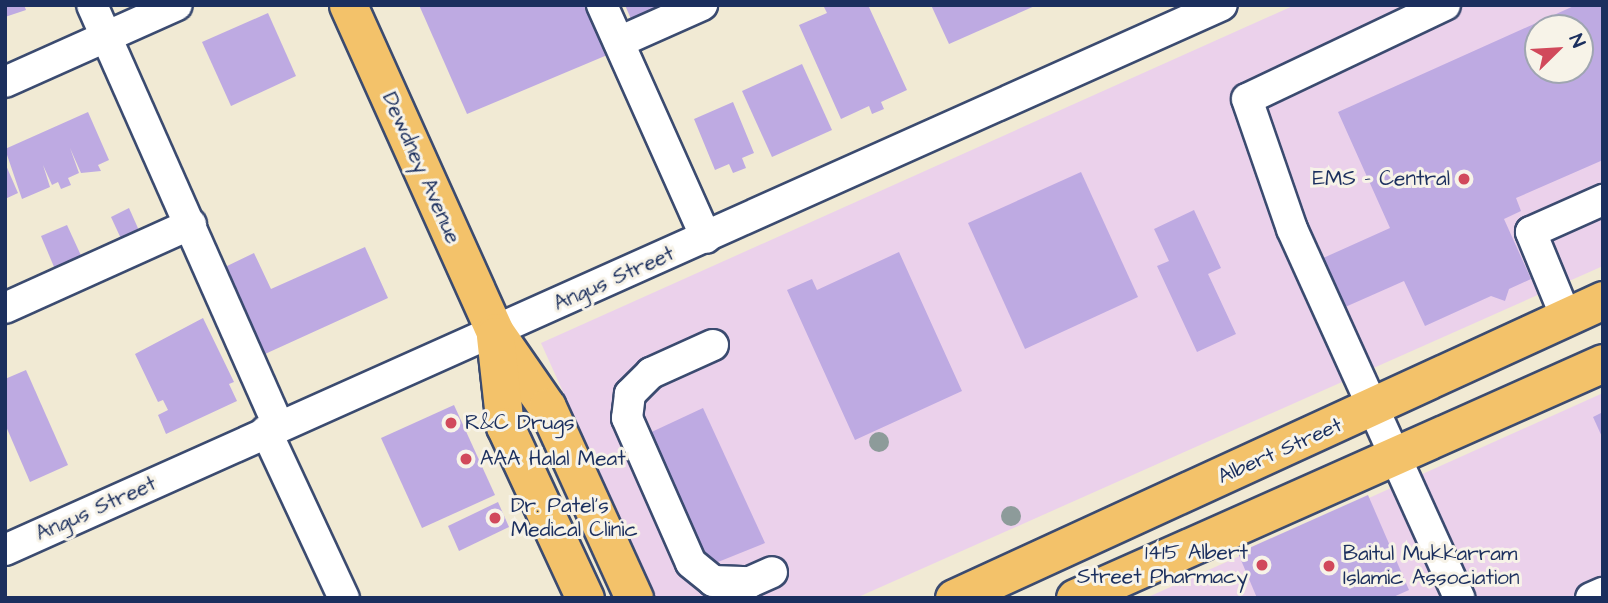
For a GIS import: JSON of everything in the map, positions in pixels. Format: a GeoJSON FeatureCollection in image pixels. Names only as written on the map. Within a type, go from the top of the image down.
{"type":"FeatureCollection","features":[{"type":"Feature","properties":{"kind":"main road","name":"Dewdney Avenue"},"geometry":{"type":"LineString","coordinates":[[348,5],[495,332],[547,407],[634,598]]}},
{"type":"Feature","properties":{"kind":"main road","name":"Albert Street"},"geometry":{"type":"LineString","coordinates":[[954,598],[1376,407],[1603,300]]}},
{"type":"Feature","properties":{"kind":"main road","name":"Dewdney Avenue"},"geometry":{"type":"LineString","coordinates":[[495,332],[505,426],[585,598]]}},
{"type":"Feature","properties":{"kind":"main road"},"geometry":{"type":"LineString","coordinates":[[1075,598],[1603,363]]}},
{"type":"Feature","properties":{"kind":"street"},"geometry":{"type":"LineString","coordinates":[[92,5],[191,224],[344,598]]}},
{"type":"Feature","properties":{"kind":"street"},"geometry":{"type":"LineString","coordinates":[[5,82],[177,5]]}},
{"type":"Feature","properties":{"kind":"street"},"geometry":{"type":"LineString","coordinates":[[602,5],[706,238]]}},
{"type":"Feature","properties":{"kind":"street"},"geometry":{"type":"LineString","coordinates":[[619,42],[702,5]]}},
{"type":"Feature","properties":{"kind":"street","name":"Angus Street"},"geometry":{"type":"LineString","coordinates":[[5,550],[706,238],[1192,11],[1222,5]]}},
{"type":"Feature","properties":{"kind":"street"},"geometry":{"type":"LineString","coordinates":[[1445,5],[1247,99],[1292,229],[1344,348],[1376,407],[1459,598]]}},
{"type":"Feature","properties":{"kind":"street"},"geometry":{"type":"LineString","coordinates":[[1566,317],[1531,232],[1603,200]]}},
{"type":"Feature","properties":{"kind":"street"},"geometry":{"type":"LineString","coordinates":[[5,308],[191,224]]}},
{"type":"Feature","properties":{"kind":"street"},"geometry":{"type":"LineString","coordinates":[[713,345],[651,373],[630,394],[627,418],[691,563],[713,581],[750,582],[772,572]]}},
{"type":"Feature","properties":{"kind":"street"},"geometry":{"type":"LineString","coordinates":[[1591,598],[1603,593]]}},
{"type":"Feature","properties":{"kind":"shaded area"},"geometry":{"type":"Polygon","coordinates":[[[1295,5],[1603,5],[1603,266],[856,598],[656,598],[541,343],[1295,5]]]}},
{"type":"Feature","properties":{"kind":"shaded area"},"geometry":{"type":"Polygon","coordinates":[[[1603,393],[1603,598],[1146,598],[1603,393]]]}},
{"type":"Feature","properties":{"kind":"building"},"geometry":{"type":"Polygon","coordinates":[[[5,5],[24,5],[26,10],[5,17],[5,5]]]}},
{"type":"Feature","properties":{"kind":"building"},"geometry":{"type":"Polygon","coordinates":[[[419,5],[591,5],[612,53],[467,114],[419,5]]]}},
{"type":"Feature","properties":{"kind":"building"},"geometry":{"type":"Polygon","coordinates":[[[625,5],[660,5],[631,19],[625,5]]]}},
{"type":"Feature","properties":{"kind":"building"},"geometry":{"type":"Polygon","coordinates":[[[823,5],[868,5],[907,90],[881,102],[884,109],[872,114],[869,106],[841,119],[799,25],[827,13],[823,5]]]}},
{"type":"Feature","properties":{"kind":"building"},"geometry":{"type":"Polygon","coordinates":[[[931,5],[1037,5],[949,44],[931,5]]]}},
{"type":"Feature","properties":{"kind":"building","name":"EMS - Central"},"geometry":{"type":"Polygon","coordinates":[[[1576,5],[1603,5],[1603,160],[1516,198],[1521,211],[1504,219],[1531,279],[1509,289],[1505,301],[1491,296],[1425,326],[1404,281],[1343,308],[1321,259],[1390,228],[1338,112],[1524,28],[1524,84],[1594,84],[1594,14],[1556,14],[1576,5]]]}},
{"type":"Feature","properties":{"kind":"building"},"geometry":{"type":"Polygon","coordinates":[[[268,13],[296,76],[231,106],[202,42],[268,13]]]}},
{"type":"Feature","properties":{"kind":"building"},"geometry":{"type":"Polygon","coordinates":[[[802,64],[832,130],[772,157],[742,91],[802,64]]]}},
{"type":"Feature","properties":{"kind":"building"},"geometry":{"type":"Polygon","coordinates":[[[733,102],[754,153],[742,158],[746,168],[733,173],[729,164],[715,170],[694,119],[733,102]]]}},
{"type":"Feature","properties":{"kind":"building"},"geometry":{"type":"Polygon","coordinates":[[[88,112],[109,160],[98,165],[101,171],[81,173],[70,148],[79,173],[68,178],[71,185],[61,189],[58,182],[52,185],[43,165],[50,187],[22,199],[5,149],[88,112]]]}},
{"type":"Feature","properties":{"kind":"building"},"geometry":{"type":"Polygon","coordinates":[[[5,163],[18,193],[5,199],[5,163]]]}},
{"type":"Feature","properties":{"kind":"building"},"geometry":{"type":"Polygon","coordinates":[[[1081,172],[1138,297],[1025,349],[968,223],[1081,172]]]}},
{"type":"Feature","properties":{"kind":"building"},"geometry":{"type":"Polygon","coordinates":[[[129,208],[141,235],[123,243],[111,217],[129,208]]]}},
{"type":"Feature","properties":{"kind":"building"},"geometry":{"type":"Polygon","coordinates":[[[1194,210],[1221,268],[1208,274],[1236,334],[1197,352],[1157,266],[1169,261],[1154,229],[1194,210]]]}},
{"type":"Feature","properties":{"kind":"building"},"geometry":{"type":"Polygon","coordinates":[[[67,225],[84,262],[57,274],[41,236],[67,225]]]}},
{"type":"Feature","properties":{"kind":"building"},"geometry":{"type":"Polygon","coordinates":[[[365,247],[388,298],[265,354],[225,267],[254,253],[271,289],[365,247]]]}},
{"type":"Feature","properties":{"kind":"building"},"geometry":{"type":"Polygon","coordinates":[[[899,252],[962,391],[855,440],[787,290],[812,279],[817,290],[899,252]]]}},
{"type":"Feature","properties":{"kind":"building"},"geometry":{"type":"Polygon","coordinates":[[[203,318],[234,382],[229,384],[237,401],[166,434],[158,415],[168,410],[163,400],[158,402],[135,354],[203,318]]]}},
{"type":"Feature","properties":{"kind":"building"},"geometry":{"type":"Polygon","coordinates":[[[26,370],[68,465],[30,482],[5,424],[5,379],[26,370]]]}},
{"type":"Feature","properties":{"kind":"building"},"geometry":{"type":"Polygon","coordinates":[[[454,405],[495,495],[422,528],[381,438],[454,405]]]}},
{"type":"Feature","properties":{"kind":"building"},"geometry":{"type":"Polygon","coordinates":[[[703,408],[765,543],[718,562],[693,548],[643,436],[703,408]]]}},
{"type":"Feature","properties":{"kind":"building"},"geometry":{"type":"Polygon","coordinates":[[[1603,412],[1603,439],[1593,417],[1603,412]]]}},
{"type":"Feature","properties":{"kind":"building"},"geometry":{"type":"Polygon","coordinates":[[[1368,495],[1409,590],[1391,598],[1257,598],[1238,553],[1368,495]]]}},
{"type":"Feature","properties":{"kind":"building"},"geometry":{"type":"Polygon","coordinates":[[[498,502],[509,527],[459,551],[448,526],[498,502]]]}},
{"type":"Feature","properties":{"kind":"place","name":"EMS - Central"},"geometry":{"type":"Point","coordinates":[1464,179]}},
{"type":"Feature","properties":{"kind":"place","name":"R&C Drugs"},"geometry":{"type":"Point","coordinates":[451,423]}},
{"type":"Feature","properties":{"kind":"place","name":"AAA Halal Meat"},"geometry":{"type":"Point","coordinates":[466,459]}},
{"type":"Feature","properties":{"kind":"place","name":"Dr. Patel's Medical Clinic"},"geometry":{"type":"Point","coordinates":[495,518]}},
{"type":"Feature","properties":{"kind":"place","name":"1415 Albert Street Pharmacy"},"geometry":{"type":"Point","coordinates":[1262,565]}},
{"type":"Feature","properties":{"kind":"place","name":"Baitul Mukkarram Islamic Association"},"geometry":{"type":"Point","coordinates":[1329,566]}}]}
